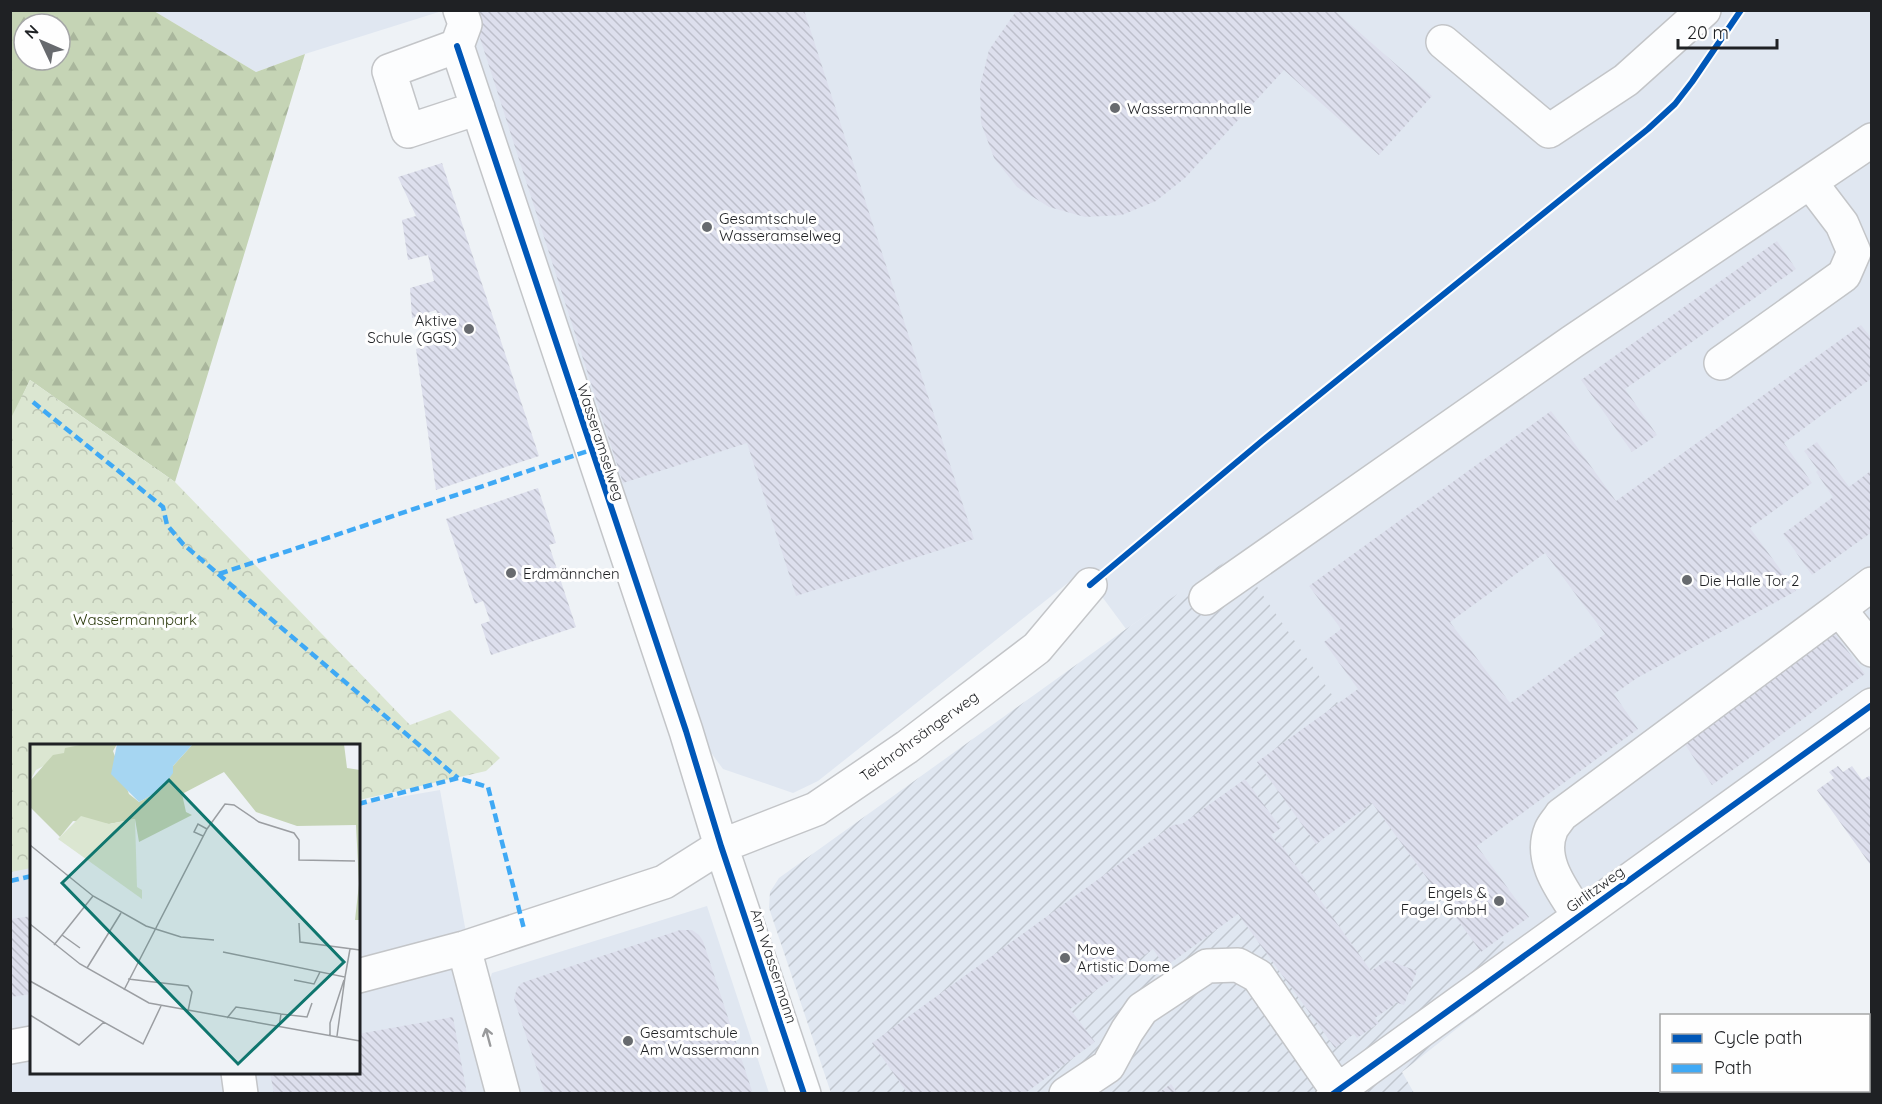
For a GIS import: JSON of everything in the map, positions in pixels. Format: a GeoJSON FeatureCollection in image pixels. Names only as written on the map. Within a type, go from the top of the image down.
{"type":"FeatureCollection","features":[{"type":"Feature","properties":{"kind":"street"},"geometry":{"type":"LineString","coordinates":[[460,10],[465,24],[457,46],[389,71],[408,131],[478,108]]}},
{"type":"Feature","properties":{"kind":"street"},"geometry":{"type":"LineString","coordinates":[[1443,42],[1549,131],[1626,80],[1704,10]]}},
{"type":"Feature","properties":{"kind":"street","name":"Wasseramselweg"},"geometry":{"type":"LineString","coordinates":[[457,46],[686,731],[721,846]]}},
{"type":"Feature","properties":{"kind":"street"},"geometry":{"type":"LineString","coordinates":[[1206,598],[1572,342],[1872,140]]}},
{"type":"Feature","properties":{"kind":"street"},"geometry":{"type":"LineString","coordinates":[[1721,363],[1844,275],[1854,252],[1842,224],[1810,182]]}},
{"type":"Feature","properties":{"kind":"street"},"geometry":{"type":"LineString","coordinates":[[1579,916],[1555,877],[1547,852],[1551,831],[1561,815],[1872,584]]}},
{"type":"Feature","properties":{"kind":"street","name":"Teichrohrsängerweg"},"geometry":{"type":"LineString","coordinates":[[721,846],[816,809],[907,747],[1037,648],[1090,585]]}},
{"type":"Feature","properties":{"kind":"street"},"geometry":{"type":"LineString","coordinates":[[1839,609],[1872,650]]}},
{"type":"Feature","properties":{"kind":"street","name":"Girlitzweg"},"geometry":{"type":"LineString","coordinates":[[1335,1092],[1872,705]]}},
{"type":"Feature","properties":{"kind":"street"},"geometry":{"type":"LineString","coordinates":[[360,975],[464,948],[664,882],[721,846]]}},
{"type":"Feature","properties":{"kind":"street","name":"Am Wassermann"},"geometry":{"type":"LineString","coordinates":[[721,846],[804,1094]]}},
{"type":"Feature","properties":{"kind":"street"},"geometry":{"type":"LineString","coordinates":[[464,948],[503,1094]]}},
{"type":"Feature","properties":{"kind":"street"},"geometry":{"type":"LineString","coordinates":[[1066,1094],[1108,1066],[1142,1009],[1207,966],[1238,965],[1258,976],[1335,1092]]}},
{"type":"Feature","properties":{"kind":"street"},"geometry":{"type":"LineString","coordinates":[[10,1047],[30,1043]]}},
{"type":"Feature","properties":{"kind":"street"},"geometry":{"type":"LineString","coordinates":[[238,1074],[241,1094]]}},
{"type":"Feature","properties":{"kind":"shaded area"},"geometry":{"type":"Polygon","coordinates":[[[154,11],[442,11],[305,54],[256,72],[154,11]]]}},
{"type":"Feature","properties":{"kind":"shaded area"},"geometry":{"type":"Polygon","coordinates":[[[461,11],[1871,11],[1871,695],[1526,974],[1235,556],[1126,629],[1083,571],[818,781],[793,793],[723,769],[704,743],[461,11]]]}},
{"type":"Feature","properties":{"kind":"shaded area"},"geometry":{"type":"Polygon","coordinates":[[[1235,555],[1526,974],[1402,1072],[1414,1093],[831,1093],[769,908],[770,892],[779,878],[1126,629],[1235,555]]]}},
{"type":"Feature","properties":{"kind":"shaded area"},"geometry":{"type":"Polygon","coordinates":[[[440,790],[473,971],[508,1093],[11,1093],[10,864],[30,861],[30,1074],[360,1074],[360,804],[440,790]]]}},
{"type":"Feature","properties":{"kind":"shaded area","name":"Gesamtschule Am Wassermann"},"geometry":{"type":"Polygon","coordinates":[[[707,906],[769,1093],[521,1093],[487,988],[492,973],[707,906]]]}},
{"type":"Feature","properties":{"kind":"shaded area"},"geometry":{"type":"Polygon","coordinates":[[[1870,1021],[1871,1093],[1783,1093],[1870,1092],[1870,1021]]]}},
{"type":"Feature","properties":{"kind":"green space"},"geometry":{"type":"Polygon","coordinates":[[[11,11],[154,11],[256,72],[305,54],[175,482],[30,380],[11,420],[11,11]]]}},
{"type":"Feature","properties":{"kind":"green space","name":"Wassermannpark"},"geometry":{"type":"Polygon","coordinates":[[[30,380],[175,482],[410,725],[450,710],[500,758],[486,771],[360,800],[360,744],[30,744],[30,868],[11,872],[10,420],[30,380]]]}},
{"type":"Feature","properties":{"kind":"building","name":"Gesamtschule Wasseramselweg"},"geometry":{"type":"Polygon","coordinates":[[[471,10],[804,10],[974,539],[796,596],[747,443],[623,483],[471,10]]]}},
{"type":"Feature","properties":{"kind":"building","name":"Wassermannhalle"},"geometry":{"type":"Polygon","coordinates":[[[1017,10],[1334,10],[1432,96],[1379,155],[1284,70],[1185,178],[1156,201],[1122,215],[1085,217],[1049,207],[1017,187],[994,158],[981,123],[980,86],[989,50],[1017,10]]]}},
{"type":"Feature","properties":{"kind":"building","name":"Aktive Schule (GGS)"},"geometry":{"type":"Polygon","coordinates":[[[442,163],[539,456],[436,490],[416,349],[446,339],[436,310],[412,318],[410,288],[434,281],[428,255],[408,260],[402,220],[416,216],[398,177],[442,163]]]}},
{"type":"Feature","properties":{"kind":"building"},"geometry":{"type":"Polygon","coordinates":[[[1777,241],[1796,269],[1625,389],[1657,435],[1632,452],[1581,380],[1777,241]]]}},
{"type":"Feature","properties":{"kind":"building"},"geometry":{"type":"Polygon","coordinates":[[[1861,325],[1872,339],[1872,378],[1784,443],[1812,483],[1750,528],[1796,591],[1637,678],[1614,694],[1638,729],[1477,846],[1529,917],[1481,952],[1372,803],[1316,844],[1257,762],[1358,689],[1324,642],[1341,629],[1309,586],[1551,411],[1616,501],[1861,325]],[[1545,553],[1450,622],[1510,703],[1605,634],[1545,553]]]}},
{"type":"Feature","properties":{"kind":"building"},"geometry":{"type":"Polygon","coordinates":[[[1817,442],[1849,487],[1872,470],[1872,532],[1812,575],[1783,534],[1833,497],[1804,451],[1817,442]]]}},
{"type":"Feature","properties":{"kind":"building","name":"Erdmännchen"},"geometry":{"type":"Polygon","coordinates":[[[538,488],[556,543],[549,545],[576,627],[491,655],[481,624],[490,621],[483,601],[475,604],[446,519],[538,488]]]}},
{"type":"Feature","properties":{"kind":"building"},"geometry":{"type":"Polygon","coordinates":[[[1835,634],[1865,674],[1712,785],[1684,743],[1835,634]]]}},
{"type":"Feature","properties":{"kind":"building"},"geometry":{"type":"Polygon","coordinates":[[[1838,766],[1843,772],[1852,766],[1862,780],[1869,776],[1872,779],[1872,867],[1817,790],[1834,778],[1829,772],[1838,766]]]}},
{"type":"Feature","properties":{"kind":"building","name":"Move Artistic Dome"},"geometry":{"type":"Polygon","coordinates":[[[1245,779],[1281,828],[1271,835],[1277,843],[1279,842],[1371,971],[1387,960],[1417,971],[1404,1005],[1395,1002],[1375,1018],[1379,1023],[1357,1038],[1354,1034],[1335,1048],[1238,914],[1165,967],[1153,949],[1070,1009],[1095,1042],[1024,1094],[908,1094],[872,1043],[1173,825],[1182,824],[1245,779]]]}},
{"type":"Feature","properties":{"kind":"building"},"geometry":{"type":"Polygon","coordinates":[[[30,916],[30,994],[10,997],[10,919],[30,916]]]}},
{"type":"Feature","properties":{"kind":"building","name":"Gesamtschule Am Wassermann"},"geometry":{"type":"Polygon","coordinates":[[[680,930],[692,930],[703,941],[753,1094],[545,1094],[514,999],[517,988],[522,983],[533,979],[680,930]]]}},
{"type":"Feature","properties":{"kind":"building"},"geometry":{"type":"Polygon","coordinates":[[[453,1017],[467,1094],[274,1094],[270,1074],[360,1074],[360,1034],[453,1017]]]}},
{"type":"Feature","properties":{"kind":"building"},"geometry":{"type":"Polygon","coordinates":[[[1171,1084],[1178,1094],[1157,1094],[1171,1084]]]}},
{"type":"Feature","properties":{"kind":"marked path"},"geometry":{"type":"LineString","coordinates":[[33,402],[163,507],[167,525],[183,544],[458,778]]}},
{"type":"Feature","properties":{"kind":"marked path"},"geometry":{"type":"LineString","coordinates":[[219,574],[591,450]]}},
{"type":"Feature","properties":{"kind":"marked path"},"geometry":{"type":"LineString","coordinates":[[360,803],[458,778],[488,787],[524,929]]}},
{"type":"Feature","properties":{"kind":"marked path"},"geometry":{"type":"LineString","coordinates":[[10,881],[30,876]]}},
{"type":"Feature","properties":{"kind":"cycle path"},"geometry":{"type":"LineString","coordinates":[[1090,585],[1262,441],[1648,129],[1675,104],[1741,10]]}},
{"type":"Feature","properties":{"kind":"cycle path"},"geometry":{"type":"LineString","coordinates":[[457,46],[686,731],[721,846],[804,1094]]}},
{"type":"Feature","properties":{"kind":"cycle path"},"geometry":{"type":"LineString","coordinates":[[1333,1094],[1872,705]]}},
{"type":"Feature","properties":{"kind":"place","name":"Wassermannhalle"},"geometry":{"type":"Point","coordinates":[1115,108]}},
{"type":"Feature","properties":{"kind":"place","name":"Gesamtschule Wasseramselweg"},"geometry":{"type":"Point","coordinates":[707,227]}},
{"type":"Feature","properties":{"kind":"place","name":"Aktive Schule (GGS)"},"geometry":{"type":"Point","coordinates":[469,329]}},
{"type":"Feature","properties":{"kind":"place","name":"Erdmännchen"},"geometry":{"type":"Point","coordinates":[511,573]}},
{"type":"Feature","properties":{"kind":"place","name":"Die Halle Tor 2"},"geometry":{"type":"Point","coordinates":[1687,580]}},
{"type":"Feature","properties":{"kind":"place","name":"Engels & Fagel GmbH"},"geometry":{"type":"Point","coordinates":[1499,901]}},
{"type":"Feature","properties":{"kind":"place","name":"Move Artistic Dome"},"geometry":{"type":"Point","coordinates":[1065,958]}},
{"type":"Feature","properties":{"kind":"place","name":"Gesamtschule Am Wassermann"},"geometry":{"type":"Point","coordinates":[628,1041]}}]}
